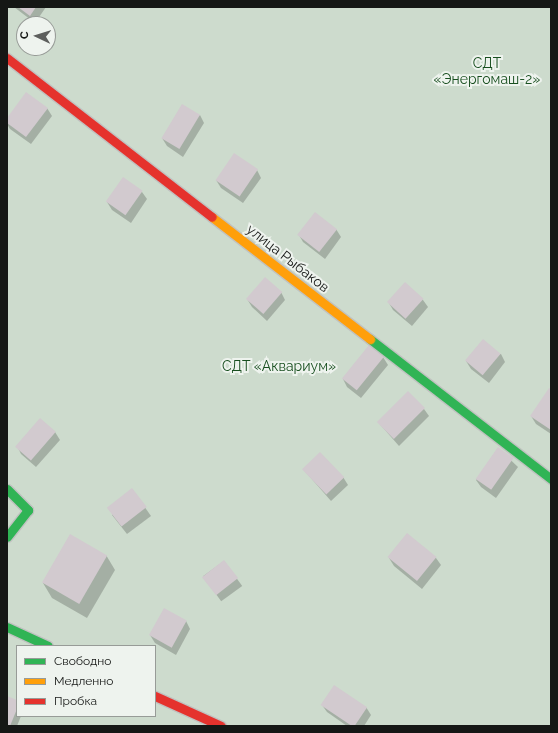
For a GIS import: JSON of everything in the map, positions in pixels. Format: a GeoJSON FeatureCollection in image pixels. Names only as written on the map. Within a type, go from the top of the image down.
{"type":"FeatureCollection","features":[{"type":"Feature","properties":{"kind":"street","name":"улица Рыбаков"},"geometry":{"type":"LineString","coordinates":[[7,58],[551,479]]}},
{"type":"Feature","properties":{"kind":"street"},"geometry":{"type":"LineString","coordinates":[[7,489],[28,510],[7,537]]}},
{"type":"Feature","properties":{"kind":"street"},"geometry":{"type":"LineString","coordinates":[[7,627],[46,645]]}},
{"type":"Feature","properties":{"kind":"street"},"geometry":{"type":"LineString","coordinates":[[156,696],[221,726]]}},
{"type":"Feature","properties":{"kind":"green space","name":"СДТ «Аквариум»"},"geometry":{"type":"Polygon","coordinates":[[[7,7],[551,7],[551,726],[7,726],[7,7]]]}},
{"type":"Feature","properties":{"kind":"building"},"geometry":{"type":"Polygon","coordinates":[[[18,7],[36,7],[30,16],[18,7]]]}},
{"type":"Feature","properties":{"kind":"building"},"geometry":{"type":"Polygon","coordinates":[[[26,92],[48,108],[26,137],[7,123],[7,118],[26,92]]]}},
{"type":"Feature","properties":{"kind":"building"},"geometry":{"type":"Polygon","coordinates":[[[182,104],[200,115],[179,149],[161,138],[182,104]]]}},
{"type":"Feature","properties":{"kind":"building"},"geometry":{"type":"Polygon","coordinates":[[[234,153],[258,169],[240,197],[216,180],[234,153]]]}},
{"type":"Feature","properties":{"kind":"building"},"geometry":{"type":"Polygon","coordinates":[[[123,177],[143,191],[125,215],[106,202],[123,177]]]}},
{"type":"Feature","properties":{"kind":"building"},"geometry":{"type":"Polygon","coordinates":[[[315,212],[337,229],[319,252],[297,235],[315,212]]]}},
{"type":"Feature","properties":{"kind":"building"},"geometry":{"type":"Polygon","coordinates":[[[265,277],[282,292],[263,314],[246,299],[265,277]]]}},
{"type":"Feature","properties":{"kind":"building"},"geometry":{"type":"Polygon","coordinates":[[[405,282],[424,299],[406,319],[387,302],[405,282]]]}},
{"type":"Feature","properties":{"kind":"building"},"geometry":{"type":"Polygon","coordinates":[[[483,339],[501,354],[483,375],[465,360],[483,339]]]}},
{"type":"Feature","properties":{"kind":"building"},"geometry":{"type":"Polygon","coordinates":[[[369,345],[384,357],[357,390],[342,378],[369,345]]]}},
{"type":"Feature","properties":{"kind":"building"},"geometry":{"type":"Polygon","coordinates":[[[549,388],[551,389],[551,430],[530,416],[549,388]]]}},
{"type":"Feature","properties":{"kind":"building"},"geometry":{"type":"Polygon","coordinates":[[[408,391],[425,408],[394,439],[377,422],[408,391]]]}},
{"type":"Feature","properties":{"kind":"building"},"geometry":{"type":"Polygon","coordinates":[[[40,418],[56,432],[31,460],[15,447],[40,418]]]}},
{"type":"Feature","properties":{"kind":"building"},"geometry":{"type":"Polygon","coordinates":[[[498,447],[514,458],[491,490],[476,479],[498,447]]]}},
{"type":"Feature","properties":{"kind":"building"},"geometry":{"type":"Polygon","coordinates":[[[320,452],[344,477],[326,495],[302,469],[320,452]]]}},
{"type":"Feature","properties":{"kind":"building"},"geometry":{"type":"Polygon","coordinates":[[[132,488],[147,507],[122,527],[107,508],[132,488]]]}},
{"type":"Feature","properties":{"kind":"building"},"geometry":{"type":"Polygon","coordinates":[[[407,533],[437,557],[417,581],[387,557],[407,533]]]}},
{"type":"Feature","properties":{"kind":"building"},"geometry":{"type":"Polygon","coordinates":[[[70,534],[107,556],[79,604],[42,582],[70,534]]]}},
{"type":"Feature","properties":{"kind":"building"},"geometry":{"type":"Polygon","coordinates":[[[224,560],[238,578],[216,595],[202,577],[224,560]]]}},
{"type":"Feature","properties":{"kind":"building"},"geometry":{"type":"Polygon","coordinates":[[[164,608],[187,621],[172,648],[149,635],[164,608]]]}},
{"type":"Feature","properties":{"kind":"building"},"geometry":{"type":"Polygon","coordinates":[[[334,685],[367,707],[355,726],[352,726],[321,705],[334,685]]]}},
{"type":"Feature","properties":{"kind":"building"},"geometry":{"type":"Polygon","coordinates":[[[7,696],[16,700],[16,711],[10,726],[7,726],[7,696]]]}},
{"type":"Feature","properties":{"kind":"traffic: fast"},"geometry":{"type":"LineString","coordinates":[[370,339],[551,479]]}},
{"type":"Feature","properties":{"kind":"traffic: fast"},"geometry":{"type":"LineString","coordinates":[[7,489],[28,510],[7,537]]}},
{"type":"Feature","properties":{"kind":"traffic: fast"},"geometry":{"type":"LineString","coordinates":[[7,627],[46,645]]}},
{"type":"Feature","properties":{"kind":"traffic: slow"},"geometry":{"type":"LineString","coordinates":[[212,217],[370,339]]}},
{"type":"Feature","properties":{"kind":"traffic: jam"},"geometry":{"type":"LineString","coordinates":[[7,58],[212,217]]}},
{"type":"Feature","properties":{"kind":"traffic: jam"},"geometry":{"type":"LineString","coordinates":[[156,696],[221,726]]}},
{"type":"Feature","properties":{"kind":"park label","name":"СДТ «Энергомаш-2»"},"geometry":{"type":"Point","coordinates":[487,72]}}]}
